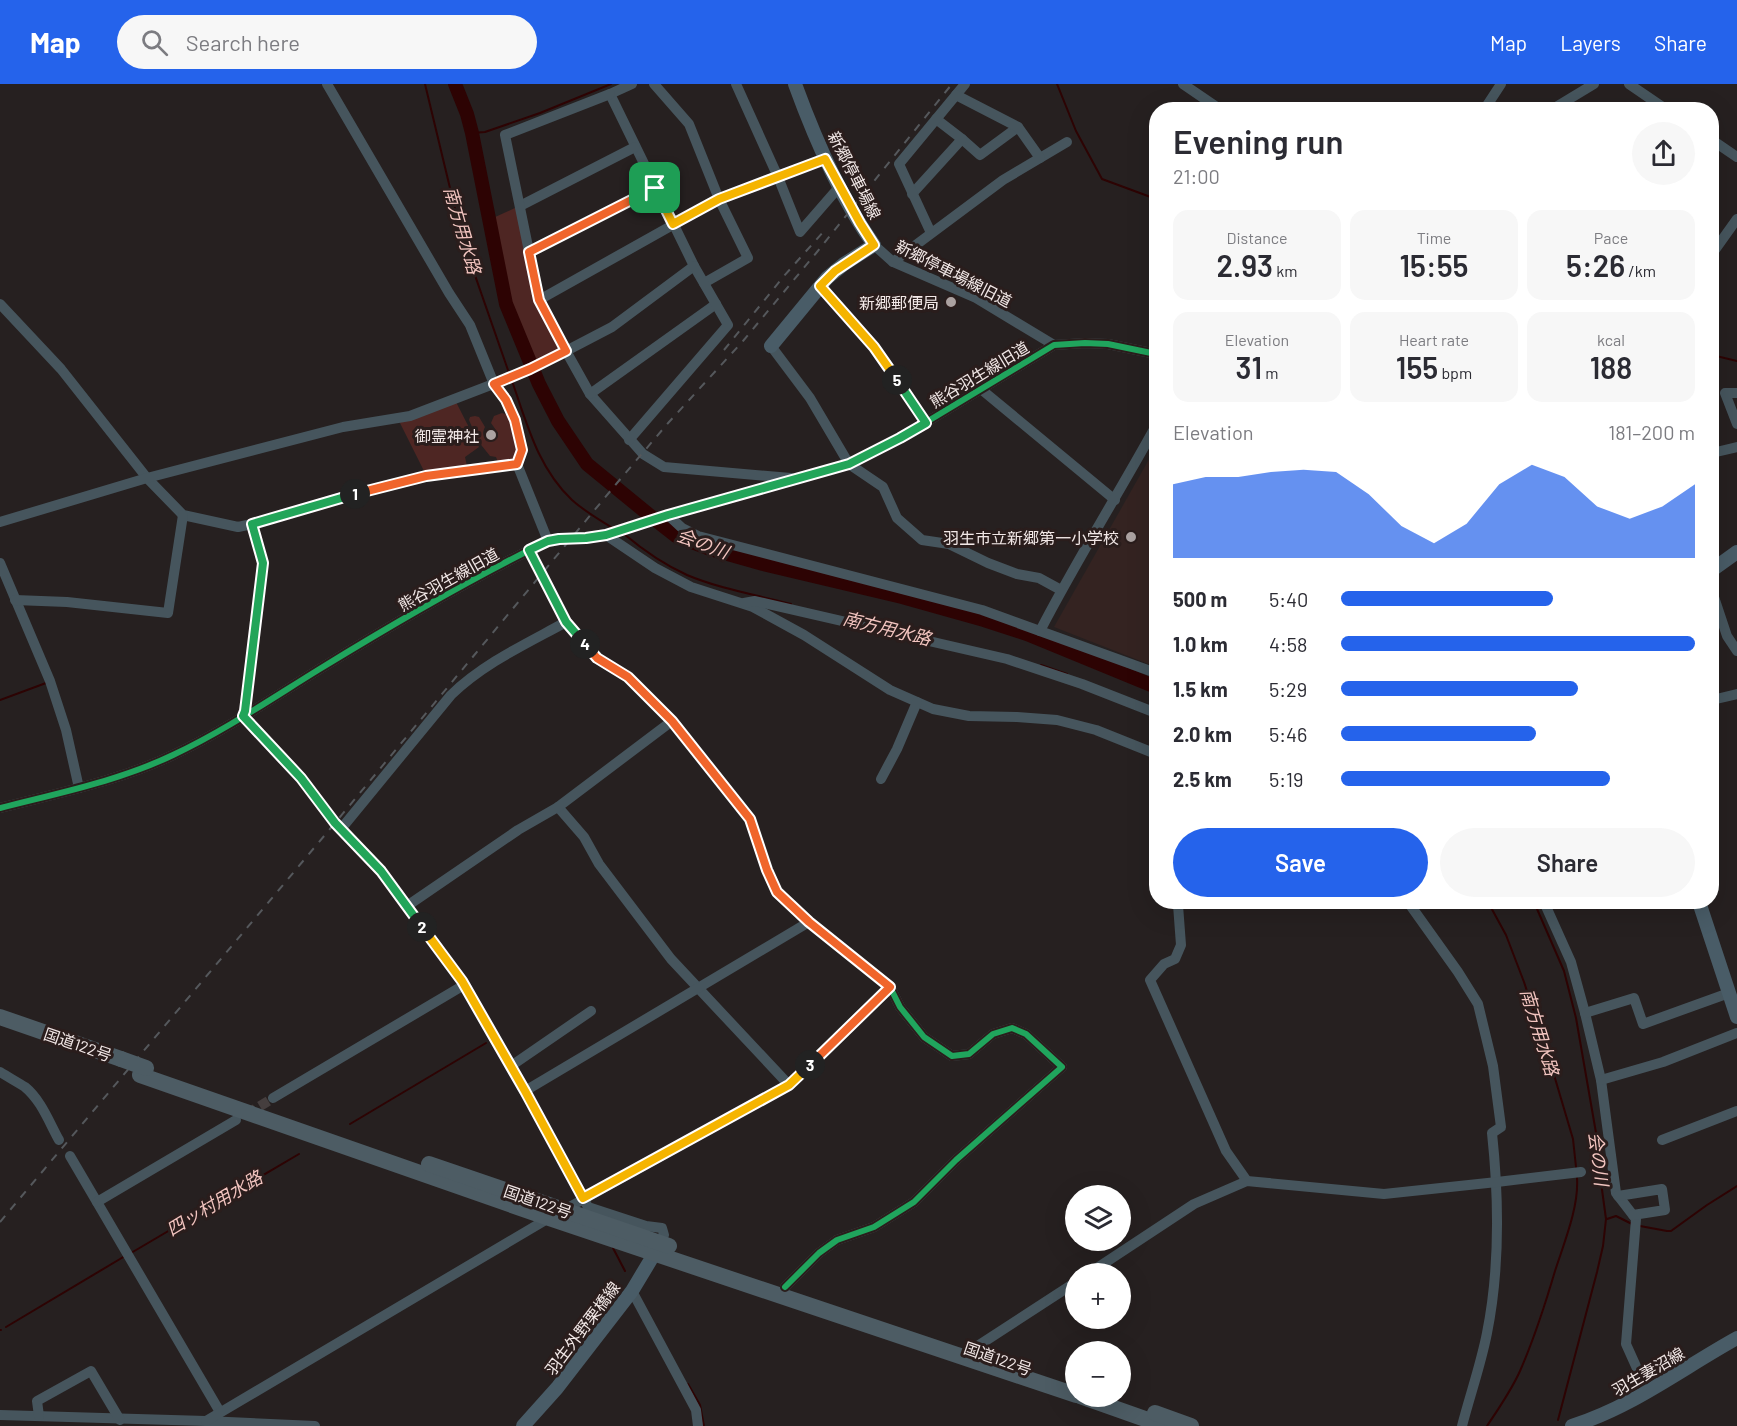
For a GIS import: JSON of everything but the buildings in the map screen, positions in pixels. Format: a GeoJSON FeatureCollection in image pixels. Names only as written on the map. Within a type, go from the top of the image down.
{"type":"FeatureCollection","features":[{"type":"Feature","properties":{"kind":"highway","name":"国道122号"},"geometry":{"type":"LineString","coordinates":[[0,1017],[143,1072],[658,1248],[1065,1391]]}},
{"type":"Feature","properties":{"kind":"highway","name":"国道122号"},"geometry":{"type":"LineString","coordinates":[[0,1027],[118,1063]]}},
{"type":"Feature","properties":{"kind":"highway","name":"国道122号"},"geometry":{"type":"LineString","coordinates":[[658,1248],[785,1287],[1065,1381]]}},
{"type":"Feature","properties":{"kind":"highway"},"geometry":{"type":"LineString","coordinates":[[1131,1404],[1191,1426]]}},
{"type":"Feature","properties":{"kind":"highway","name":"国道122号"},"geometry":{"type":"LineString","coordinates":[[1110,1407],[1165,1426]]}},
{"type":"Feature","properties":{"kind":"main road","name":"新郷停車場線"},"geometry":{"type":"LineString","coordinates":[[771,346],[835,271],[874,245],[825,159],[795,84]]}},
{"type":"Feature","properties":{"kind":"main road"},"geometry":{"type":"LineString","coordinates":[[1719,565],[1737,552]]}},
{"type":"Feature","properties":{"kind":"main road"},"geometry":{"type":"LineString","coordinates":[[1702,909],[1737,1017]]}},
{"type":"Feature","properties":{"kind":"main road","name":"羽生外野栗橋線"},"geometry":{"type":"LineString","coordinates":[[523,1426],[557,1388],[632,1291],[658,1248]]}},
{"type":"Feature","properties":{"kind":"main road","name":"羽生妻沼線"},"geometry":{"type":"LineString","coordinates":[[1572,1426],[1596,1418],[1648,1393],[1737,1338]]}},
{"type":"Feature","properties":{"kind":"street"},"geometry":{"type":"LineString","coordinates":[[327,84],[470,326],[494,384],[506,400],[515,420],[522,450],[517,464],[548,541]]}},
{"type":"Feature","properties":{"kind":"street"},"geometry":{"type":"LineString","coordinates":[[632,84],[505,135],[539,300],[590,394],[643,454],[664,467],[797,478]]}},
{"type":"Feature","properties":{"kind":"street"},"geometry":{"type":"LineString","coordinates":[[654,84],[689,124],[719,199],[748,258],[704,283]]}},
{"type":"Feature","properties":{"kind":"street"},"geometry":{"type":"LineString","coordinates":[[736,84],[800,232],[840,186]]}},
{"type":"Feature","properties":{"kind":"street"},"geometry":{"type":"LineString","coordinates":[[931,233],[899,164],[965,84]]}},
{"type":"Feature","properties":{"kind":"street"},"geometry":{"type":"LineString","coordinates":[[1183,84],[1209,102]]}},
{"type":"Feature","properties":{"kind":"street"},"geometry":{"type":"LineString","coordinates":[[1489,102],[1501,84]]}},
{"type":"Feature","properties":{"kind":"street"},"geometry":{"type":"LineString","coordinates":[[1564,102],[1594,84]]}},
{"type":"Feature","properties":{"kind":"street"},"geometry":{"type":"LineString","coordinates":[[1629,84],[1655,102]]}},
{"type":"Feature","properties":{"kind":"street"},"geometry":{"type":"LineString","coordinates":[[610,94],[694,266],[728,325],[629,440]]}},
{"type":"Feature","properties":{"kind":"street"},"geometry":{"type":"LineString","coordinates":[[956,95],[1018,127],[1040,158]]}},
{"type":"Feature","properties":{"kind":"street"},"geometry":{"type":"LineString","coordinates":[[936,119],[980,155],[1018,127]]}},
{"type":"Feature","properties":{"kind":"street"},"geometry":{"type":"LineString","coordinates":[[912,194],[962,139]]}},
{"type":"Feature","properties":{"kind":"street"},"geometry":{"type":"LineString","coordinates":[[893,262],[1003,180],[1067,142]]}},
{"type":"Feature","properties":{"kind":"street"},"geometry":{"type":"LineString","coordinates":[[1719,145],[1737,157]]}},
{"type":"Feature","properties":{"kind":"street"},"geometry":{"type":"LineString","coordinates":[[519,206],[635,147]]}},
{"type":"Feature","properties":{"kind":"street"},"geometry":{"type":"LineString","coordinates":[[539,300],[719,199],[825,159]]}},
{"type":"Feature","properties":{"kind":"street"},"geometry":{"type":"LineString","coordinates":[[529,252],[655,188]]}},
{"type":"Feature","properties":{"kind":"street"},"geometry":{"type":"LineString","coordinates":[[1719,244],[1737,219]]}},
{"type":"Feature","properties":{"kind":"street","name":"新郷停車場線旧道"},"geometry":{"type":"LineString","coordinates":[[874,245],[893,262],[976,298],[1054,345]]}},
{"type":"Feature","properties":{"kind":"street"},"geometry":{"type":"LineString","coordinates":[[0,522],[147,478],[343,427],[410,416],[533,368],[612,327],[694,266]]}},
{"type":"Feature","properties":{"kind":"street"},"geometry":{"type":"LineString","coordinates":[[820,286],[874,347],[926,423]]}},
{"type":"Feature","properties":{"kind":"street"},"geometry":{"type":"LineString","coordinates":[[0,304],[62,369],[147,478],[183,514],[238,526],[252,524],[342,497],[426,476],[517,464]]}},
{"type":"Feature","properties":{"kind":"street"},"geometry":{"type":"LineString","coordinates":[[590,394],[716,304]]}},
{"type":"Feature","properties":{"kind":"street","name":"熊谷羽生線旧道"},"geometry":{"type":"LineString","coordinates":[[0,808],[79,788],[127,773],[173,754],[243,716],[400,621],[548,541],[606,535],[668,515],[849,464],[926,423],[1054,345],[1108,344],[1149,353]]}},
{"type":"Feature","properties":{"kind":"street"},"geometry":{"type":"LineString","coordinates":[[771,346],[810,398],[849,464],[883,487],[897,518],[922,540],[949,544],[988,563],[1017,574],[1039,578],[1061,590]]}},
{"type":"Feature","properties":{"kind":"street"},"geometry":{"type":"LineString","coordinates":[[982,390],[1115,500]]}},
{"type":"Feature","properties":{"kind":"street"},"geometry":{"type":"LineString","coordinates":[[1737,393],[1725,393],[1737,424]]}},
{"type":"Feature","properties":{"kind":"street"},"geometry":{"type":"LineString","coordinates":[[1040,631],[1061,590],[1149,438]]}},
{"type":"Feature","properties":{"kind":"street"},"geometry":{"type":"LineString","coordinates":[[1719,451],[1737,447]]}},
{"type":"Feature","properties":{"kind":"street"},"geometry":{"type":"LineString","coordinates":[[15,600],[67,602],[168,613],[183,514]]}},
{"type":"Feature","properties":{"kind":"street"},"geometry":{"type":"LineString","coordinates":[[668,515],[682,528],[698,536],[982,610],[1149,670]]}},
{"type":"Feature","properties":{"kind":"street"},"geometry":{"type":"LineString","coordinates":[[252,524],[263,563],[243,716],[301,778],[341,829],[381,871],[464,985],[588,1207],[646,1226],[659,1227],[664,1230],[664,1235],[658,1248]]}},
{"type":"Feature","properties":{"kind":"street"},"geometry":{"type":"LineString","coordinates":[[606,535],[655,568],[691,587],[753,607],[804,635],[890,690],[933,709],[969,716],[1057,720],[1096,730],[1149,751]]}},
{"type":"Feature","properties":{"kind":"street"},"geometry":{"type":"LineString","coordinates":[[529,550],[566,622],[597,658],[628,677],[672,721],[750,819],[777,892],[809,922],[890,987],[900,1007],[924,1037],[952,1056],[969,1054],[993,1034],[1012,1028],[1026,1034],[1062,1066],[956,1160],[914,1202],[874,1227],[837,1240],[819,1253],[785,1287]]}},
{"type":"Feature","properties":{"kind":"street"},"geometry":{"type":"LineString","coordinates":[[0,563],[51,685],[66,730],[79,788]]}},
{"type":"Feature","properties":{"kind":"street"},"geometry":{"type":"LineString","coordinates":[[742,604],[755,601],[1007,659],[1082,684],[1149,710]]}},
{"type":"Feature","properties":{"kind":"street"},"geometry":{"type":"LineString","coordinates":[[1719,612],[1727,636],[1737,651]]}},
{"type":"Feature","properties":{"kind":"street"},"geometry":{"type":"LineString","coordinates":[[341,829],[451,694],[491,663],[566,622]]}},
{"type":"Feature","properties":{"kind":"street"},"geometry":{"type":"LineString","coordinates":[[1719,698],[1737,694]]}},
{"type":"Feature","properties":{"kind":"street"},"geometry":{"type":"LineString","coordinates":[[881,779],[917,702]]}},
{"type":"Feature","properties":{"kind":"street"},"geometry":{"type":"LineString","coordinates":[[406,906],[518,830],[558,807],[672,721]]}},
{"type":"Feature","properties":{"kind":"street"},"geometry":{"type":"LineString","coordinates":[[558,807],[584,837],[599,864],[671,959],[789,1085]]}},
{"type":"Feature","properties":{"kind":"street"},"geometry":{"type":"LineString","coordinates":[[1178,909],[1181,945],[1175,959],[1164,964],[1150,980],[1226,1151],[1247,1181]]}},
{"type":"Feature","properties":{"kind":"street"},"geometry":{"type":"LineString","coordinates":[[1413,909],[1478,1004],[1493,1066],[1501,1126],[1492,1133],[1497,1182],[1495,1272],[1487,1334],[1462,1426]]}},
{"type":"Feature","properties":{"kind":"street"},"geometry":{"type":"LineString","coordinates":[[1547,909],[1571,962],[1585,1013],[1601,1080],[1616,1193],[1636,1219],[1626,1344],[1648,1393]]}},
{"type":"Feature","properties":{"kind":"street"},"geometry":{"type":"LineString","coordinates":[[525,1091],[809,922]]}},
{"type":"Feature","properties":{"kind":"street"},"geometry":{"type":"LineString","coordinates":[[273,1098],[464,985]]}},
{"type":"Feature","properties":{"kind":"street"},"geometry":{"type":"LineString","coordinates":[[206,1421],[583,1198],[789,1085],[890,987]]}},
{"type":"Feature","properties":{"kind":"street"},"geometry":{"type":"LineString","coordinates":[[1585,1013],[1634,998],[1643,1024],[1730,993]]}},
{"type":"Feature","properties":{"kind":"street"},"geometry":{"type":"LineString","coordinates":[[511,1066],[591,1011]]}},
{"type":"Feature","properties":{"kind":"street"},"geometry":{"type":"LineString","coordinates":[[1601,1080],[1664,1062],[1737,1033]]}},
{"type":"Feature","properties":{"kind":"street"},"geometry":{"type":"LineString","coordinates":[[0,1072],[32,1095],[41,1106],[59,1140]]}},
{"type":"Feature","properties":{"kind":"street"},"geometry":{"type":"LineString","coordinates":[[1662,1140],[1737,1111]]}},
{"type":"Feature","properties":{"kind":"street"},"geometry":{"type":"LineString","coordinates":[[97,1202],[236,1120]]}},
{"type":"Feature","properties":{"kind":"street"},"geometry":{"type":"LineString","coordinates":[[70,1156],[220,1412]]}},
{"type":"Feature","properties":{"kind":"street"},"geometry":{"type":"LineString","coordinates":[[1105,1263],[1194,1204],[1247,1181],[1384,1194],[1581,1172]]}},
{"type":"Feature","properties":{"kind":"street"},"geometry":{"type":"LineString","coordinates":[[1618,1196],[1662,1189],[1665,1210],[1633,1215]]}},
{"type":"Feature","properties":{"kind":"street"},"geometry":{"type":"LineString","coordinates":[[973,1349],[1065,1289]]}},
{"type":"Feature","properties":{"kind":"street"},"geometry":{"type":"LineString","coordinates":[[632,1291],[696,1410],[698,1426]]}},
{"type":"Feature","properties":{"kind":"street"},"geometry":{"type":"LineString","coordinates":[[39,1416],[37,1401],[91,1371],[120,1420]]}},
{"type":"Feature","properties":{"kind":"street"},"geometry":{"type":"LineString","coordinates":[[7,1419],[39,1416],[97,1422],[206,1421],[315,1426]]}},
{"type":"Feature","properties":{"kind":"shaded area"},"geometry":{"type":"Polygon","coordinates":[[[517,207],[537,300],[564,350],[536,365],[508,297],[493,218],[517,207]]]}},
{"type":"Feature","properties":{"kind":"shaded area"},"geometry":{"type":"Polygon","coordinates":[[[456,402],[479,447],[465,457],[467,466],[425,473],[399,421],[456,402]]]}},
{"type":"Feature","properties":{"kind":"shaded area"},"geometry":{"type":"Polygon","coordinates":[[[502,413],[508,415],[518,450],[513,460],[498,462],[496,457],[490,456],[478,441],[469,420],[470,417],[479,417],[485,427],[484,438],[490,442],[498,437],[491,423],[494,416],[502,413]]]}},
{"type":"Feature","properties":{"kind":"shaded area","name":"羽生市立新郷第一小学校"},"geometry":{"type":"Polygon","coordinates":[[[1149,459],[1149,664],[1054,627],[1149,459]]]}},
{"type":"Feature","properties":{"kind":"waterway","name":"南方用水路"},"geometry":{"type":"LineString","coordinates":[[425,84],[462,238],[509,373]]}},
{"type":"Feature","properties":{"kind":"waterway","name":"会の川"},"geometry":{"type":"LineString","coordinates":[[455,84],[472,133],[506,304],[539,384],[558,421],[587,464],[676,536],[710,549],[763,564],[902,597],[984,620],[1027,634],[1149,684]]}},
{"type":"Feature","properties":{"kind":"waterway"},"geometry":{"type":"LineString","coordinates":[[472,133],[485,132],[540,113],[611,84]]}},
{"type":"Feature","properties":{"kind":"waterway"},"geometry":{"type":"LineString","coordinates":[[1057,84],[1076,131],[1102,179],[1149,196]]}},
{"type":"Feature","properties":{"kind":"waterway"},"geometry":{"type":"LineString","coordinates":[[1719,357],[1737,361]]}},
{"type":"Feature","properties":{"kind":"waterway","name":"南方用水路"},"geometry":{"type":"LineString","coordinates":[[512,381],[535,445],[550,474],[572,500],[614,529]]}},
{"type":"Feature","properties":{"kind":"waterway","name":"南方用水路"},"geometry":{"type":"LineString","coordinates":[[624,534],[654,557],[687,575],[725,588],[791,604]]}},
{"type":"Feature","properties":{"kind":"waterway","name":"南方用水路"},"geometry":{"type":"LineString","coordinates":[[1041,665],[1067,674]]}},
{"type":"Feature","properties":{"kind":"waterway"},"geometry":{"type":"LineString","coordinates":[[0,700],[46,683]]}},
{"type":"Feature","properties":{"kind":"waterway","name":"南方用水路"},"geometry":{"type":"LineString","coordinates":[[1492,909],[1506,935],[1549,1058],[1573,1139],[1576,1167]]}},
{"type":"Feature","properties":{"kind":"waterway","name":"会の川"},"geometry":{"type":"LineString","coordinates":[[1537,909],[1564,971],[1576,1018],[1599,1150],[1606,1219],[1597,1272],[1558,1420]]}},
{"type":"Feature","properties":{"kind":"waterway","name":"四ッ村用水路"},"geometry":{"type":"LineString","coordinates":[[350,1124],[486,1043]]}},
{"type":"Feature","properties":{"kind":"waterway","name":"四ッ村用水路"},"geometry":{"type":"LineString","coordinates":[[131,1253],[299,1154]]}},
{"type":"Feature","properties":{"kind":"waterway","name":"南方用水路"},"geometry":{"type":"LineString","coordinates":[[1487,1426],[1516,1378],[1535,1334],[1570,1225],[1576,1201],[1577,1178]]}},
{"type":"Feature","properties":{"kind":"waterway"},"geometry":{"type":"LineString","coordinates":[[1640,1226],[1671,1231],[1737,1186]]}},
{"type":"Feature","properties":{"kind":"waterway"},"geometry":{"type":"LineString","coordinates":[[1607,1219],[1616,1216],[1632,1224]]}},
{"type":"Feature","properties":{"kind":"waterway","name":"四ッ村用水路"},"geometry":{"type":"LineString","coordinates":[[613,1248],[625,1271]]}},
{"type":"Feature","properties":{"kind":"waterway","name":"四ッ村用水路"},"geometry":{"type":"LineString","coordinates":[[6,1327],[125,1256]]}},
{"type":"Feature","properties":{"kind":"waterway","name":"四ッ村用水路"},"geometry":{"type":"LineString","coordinates":[[688,1384],[700,1405],[704,1426]]}},
{"type":"Feature","properties":{"kind":"tunnel"},"geometry":{"type":"LineString","coordinates":[[247,1114],[273,1098]]}},
{"type":"Feature","properties":{"kind":"railway"},"geometry":{"type":"LineString","coordinates":[[0,1222],[617,483],[743,341],[952,84]]}},
{"type":"Feature","properties":{"kind":"railway"},"geometry":{"type":"LineString","coordinates":[[724,350],[824,231]]}},
{"type":"Feature","properties":{"kind":"cycle path"},"geometry":{"type":"LineString","coordinates":[[0,808],[110,779],[192,746],[432,602],[548,541],[606,535],[668,515],[849,464],[900,438],[1054,345],[1108,344],[1149,353]]}},
{"type":"Feature","properties":{"kind":"cycle path"},"geometry":{"type":"LineString","coordinates":[[566,622],[597,659],[628,677],[672,721],[750,819],[777,892],[809,922],[890,987],[900,1007],[924,1037],[952,1056],[969,1054],[993,1034],[1012,1028],[1026,1034],[1062,1067],[956,1160],[914,1202],[874,1227],[837,1240],[819,1253],[785,1287]]}},
{"type":"Feature","properties":{"kind":"place","name":"新郷郵便局"},"geometry":{"type":"Point","coordinates":[951,302]}},
{"type":"Feature","properties":{"kind":"place","name":"御霊神社"},"geometry":{"type":"Point","coordinates":[491,435]}},
{"type":"Feature","properties":{"kind":"place","name":"羽生市立新郷第一小学校"},"geometry":{"type":"Point","coordinates":[1131,537]}},
{"type":"Feature","properties":{"kind":"route"},"geometry":{"type":"LineString","coordinates":[[825,159],[874,245],[844,264],[820,286],[874,347],[926,423],[849,464],[668,515],[606,535],[548,541],[529,550],[566,622],[597,658],[628,677],[672,721],[750,819],[777,892],[809,922],[890,987],[789,1085],[583,1198],[462,981],[381,871],[335,823],[301,778],[243,716],[263,563],[252,524],[342,497],[426,476],[517,464],[522,450],[515,420],[506,400],[494,384],[566,351],[539,300],[529,252],[655,188],[673,224],[719,199],[825,159]]}}]}
